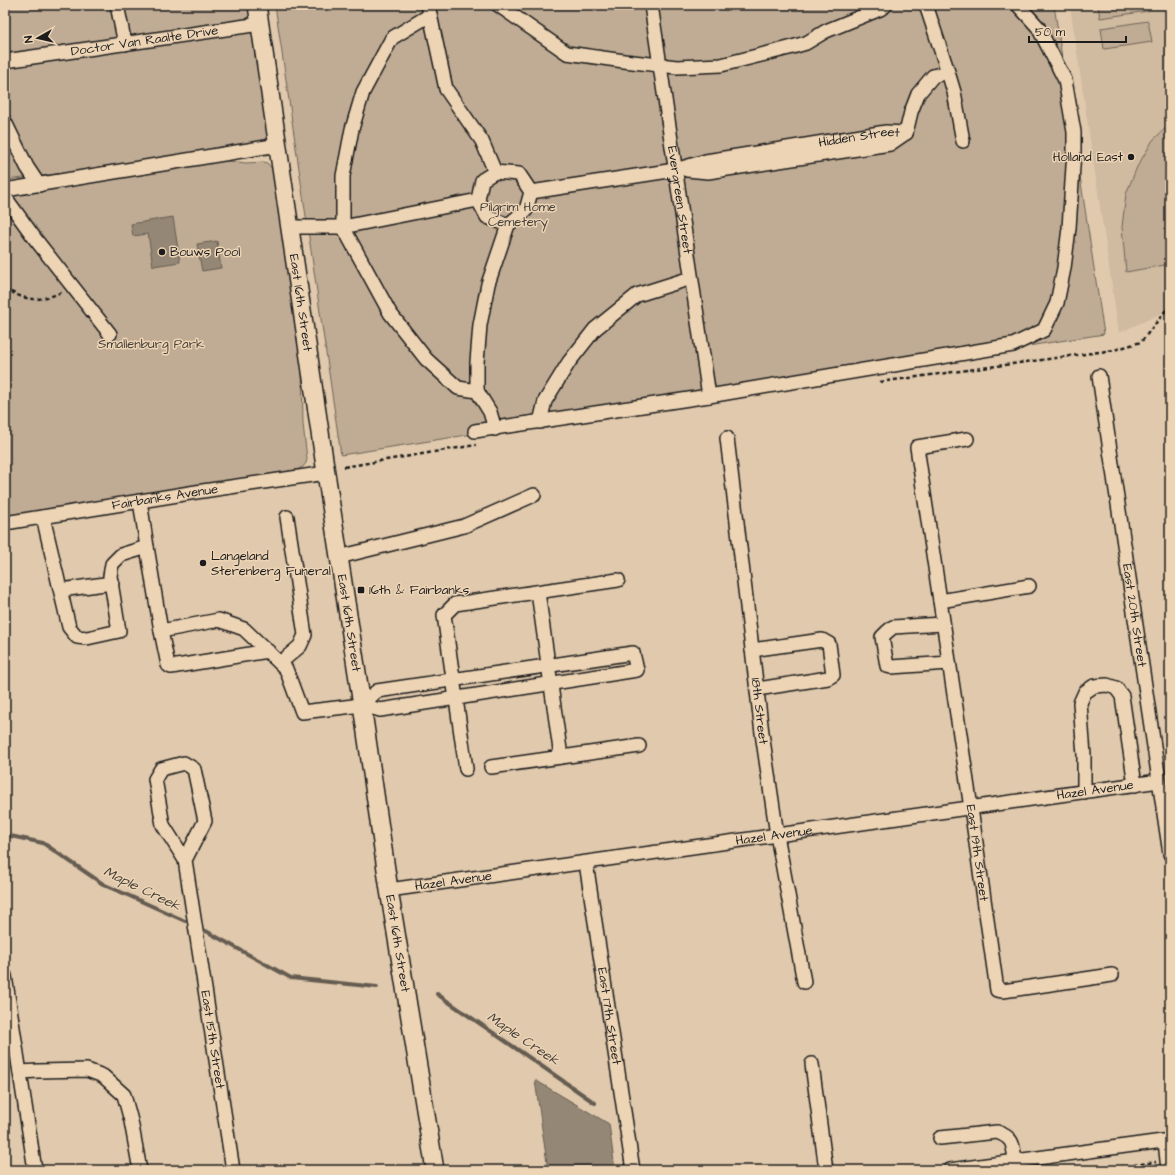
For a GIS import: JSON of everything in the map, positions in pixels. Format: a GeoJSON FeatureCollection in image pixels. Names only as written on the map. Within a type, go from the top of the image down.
{"type":"FeatureCollection","features":[{"type":"Feature","properties":{"kind":"main road","name":"East 16th Street"},"geometry":{"type":"LineString","coordinates":[[257,5],[389,890],[435,1170]]}},
{"type":"Feature","properties":{"kind":"street"},"geometry":{"type":"LineString","coordinates":[[116,5],[125,44]]}},
{"type":"Feature","properties":{"kind":"street"},"geometry":{"type":"LineString","coordinates":[[498,5],[567,52],[624,61],[678,67],[721,65],[748,59],[806,42],[826,31],[880,9],[886,5]]}},
{"type":"Feature","properties":{"kind":"street","name":"Evergreen Street"},"geometry":{"type":"LineString","coordinates":[[650,5],[709,396]]}},
{"type":"Feature","properties":{"kind":"street"},"geometry":{"type":"LineString","coordinates":[[926,5],[954,92],[963,141]]}},
{"type":"Feature","properties":{"kind":"street"},"geometry":{"type":"LineString","coordinates":[[475,431],[709,396],[1013,345],[1044,330],[1057,303],[1064,268],[1069,228],[1074,132],[1065,80],[1038,27],[1018,5]]}},
{"type":"Feature","properties":{"kind":"street"},"geometry":{"type":"LineString","coordinates":[[477,391],[458,388],[421,354],[390,313],[343,227],[343,176],[352,129],[363,92],[392,38],[429,10],[446,89],[482,141],[495,172]]}},
{"type":"Feature","properties":{"kind":"street","name":"Doctor Van Raalte Drive"},"geometry":{"type":"LineString","coordinates":[[5,61],[260,24]]}},
{"type":"Feature","properties":{"kind":"street","name":"Hidden Street"},"geometry":{"type":"LineString","coordinates":[[531,192],[675,170],[706,161],[886,132],[906,133],[911,112],[918,94],[932,76],[948,72]]}},
{"type":"Feature","properties":{"kind":"street"},"geometry":{"type":"LineString","coordinates":[[5,122],[27,168],[39,186]]}},
{"type":"Feature","properties":{"kind":"street"},"geometry":{"type":"LineString","coordinates":[[5,190],[39,186],[278,145]]}},
{"type":"Feature","properties":{"kind":"street"},"geometry":{"type":"LineString","coordinates":[[495,429],[490,412],[477,391],[477,362],[480,324],[488,284],[508,225],[526,210],[531,192],[519,174],[495,172],[482,180],[478,200],[487,217],[508,225]]}},
{"type":"Feature","properties":{"kind":"street"},"geometry":{"type":"LineString","coordinates":[[5,197],[36,240],[110,334]]}},
{"type":"Feature","properties":{"kind":"street"},"geometry":{"type":"LineString","coordinates":[[290,227],[343,227],[478,200]]}},
{"type":"Feature","properties":{"kind":"street"},"geometry":{"type":"LineString","coordinates":[[540,422],[545,401],[569,362],[595,329],[637,295],[691,278]]}},
{"type":"Feature","properties":{"kind":"street","name":"East 20th Street"},"geometry":{"type":"LineString","coordinates":[[1099,376],[1170,854]]}},
{"type":"Feature","properties":{"kind":"street","name":"18th Street"},"geometry":{"type":"LineString","coordinates":[[727,438],[752,650],[777,835],[804,982]]}},
{"type":"Feature","properties":{"kind":"street","name":"East 19th Street"},"geometry":{"type":"LineString","coordinates":[[967,439],[917,447],[997,990],[1003,992],[1112,975]]}},
{"type":"Feature","properties":{"kind":"street","name":"Fairbanks Avenue"},"geometry":{"type":"LineString","coordinates":[[5,523],[140,501],[326,474]]}},
{"type":"Feature","properties":{"kind":"street"},"geometry":{"type":"LineString","coordinates":[[339,557],[464,526],[534,495]]}},
{"type":"Feature","properties":{"kind":"street"},"geometry":{"type":"LineString","coordinates":[[140,501],[168,665],[170,667],[268,651]]}},
{"type":"Feature","properties":{"kind":"street"},"geometry":{"type":"LineString","coordinates":[[43,517],[69,627],[77,637],[87,638],[119,631],[110,576],[112,564],[121,555],[147,547]]}},
{"type":"Feature","properties":{"kind":"street"},"geometry":{"type":"LineString","coordinates":[[280,663],[300,646],[305,635],[287,517]]}},
{"type":"Feature","properties":{"kind":"street"},"geometry":{"type":"LineString","coordinates":[[466,769],[452,680],[444,615],[455,604],[618,580]]}},
{"type":"Feature","properties":{"kind":"street"},"geometry":{"type":"LineString","coordinates":[[61,590],[112,583]]}},
{"type":"Feature","properties":{"kind":"street"},"geometry":{"type":"LineString","coordinates":[[940,601],[1029,586]]}},
{"type":"Feature","properties":{"kind":"street"},"geometry":{"type":"LineString","coordinates":[[538,592],[547,666],[561,757]]}},
{"type":"Feature","properties":{"kind":"street"},"geometry":{"type":"LineString","coordinates":[[161,631],[219,620],[244,629],[286,669],[302,712],[362,705],[380,710],[637,670],[633,653],[377,691],[362,705]]}},
{"type":"Feature","properties":{"kind":"street"},"geometry":{"type":"LineString","coordinates":[[943,624],[893,628],[882,637],[887,666],[949,663]]}},
{"type":"Feature","properties":{"kind":"street"},"geometry":{"type":"LineString","coordinates":[[752,650],[822,640],[829,644],[834,675],[828,678],[757,689]]}},
{"type":"Feature","properties":{"kind":"street"},"geometry":{"type":"LineString","coordinates":[[1084,792],[1084,755],[1080,703],[1085,692],[1094,686],[1106,685],[1116,688],[1122,696],[1135,785]]}},
{"type":"Feature","properties":{"kind":"street"},"geometry":{"type":"LineString","coordinates":[[491,767],[639,746]]}},
{"type":"Feature","properties":{"kind":"street"},"geometry":{"type":"LineString","coordinates":[[184,763],[194,770],[204,821],[185,860],[163,825],[155,779],[161,769],[184,763]]}},
{"type":"Feature","properties":{"kind":"street","name":"Hazel Avenue"},"geometry":{"type":"LineString","coordinates":[[389,890],[1159,781]]}},
{"type":"Feature","properties":{"kind":"street","name":"East 15th Street"},"geometry":{"type":"LineString","coordinates":[[185,860],[233,1170]]}},
{"type":"Feature","properties":{"kind":"street","name":"East 17th Street"},"geometry":{"type":"LineString","coordinates":[[586,863],[633,1170]]}},
{"type":"Feature","properties":{"kind":"street"},"geometry":{"type":"LineString","coordinates":[[5,976],[35,1170]]}},
{"type":"Feature","properties":{"kind":"street"},"geometry":{"type":"LineString","coordinates":[[812,1064],[826,1170]]}},
{"type":"Feature","properties":{"kind":"street"},"geometry":{"type":"LineString","coordinates":[[20,1072],[88,1070],[103,1076],[124,1096],[131,1121],[140,1170]]}},
{"type":"Feature","properties":{"kind":"street"},"geometry":{"type":"LineString","coordinates":[[940,1138],[997,1132],[1006,1135],[1013,1142],[1015,1161]]}},
{"type":"Feature","properties":{"kind":"street"},"geometry":{"type":"LineString","coordinates":[[950,1170],[993,1167],[1015,1161],[1168,1140],[1168,1165]]}},
{"type":"Feature","properties":{"kind":"path"},"geometry":{"type":"LineString","coordinates":[[5,288],[23,297],[41,300],[73,287]]}},
{"type":"Feature","properties":{"kind":"path"},"geometry":{"type":"LineString","coordinates":[[5,301],[9,290]]}},
{"type":"Feature","properties":{"kind":"path"},"geometry":{"type":"LineString","coordinates":[[1099,1170],[1168,1165]]}},
{"type":"Feature","properties":{"kind":"shaded area","name":"Holland East"},"geometry":{"type":"Polygon","coordinates":[[[1070,5],[1170,5],[1170,309],[1119,333],[1070,5]]]}},
{"type":"Feature","properties":{"kind":"shaded area"},"geometry":{"type":"Polygon","coordinates":[[[173,217],[180,262],[153,266],[148,234],[133,236],[131,224],[173,217]]]}},
{"type":"Feature","properties":{"kind":"shaded area"},"geometry":{"type":"Polygon","coordinates":[[[217,241],[221,268],[202,271],[197,244],[217,241]]]}},
{"type":"Feature","properties":{"kind":"shaded area"},"geometry":{"type":"Polygon","coordinates":[[[535,1080],[609,1124],[615,1170],[548,1170],[535,1080]]]}},
{"type":"Feature","properties":{"kind":"green space"},"geometry":{"type":"Polygon","coordinates":[[[5,5],[248,5],[268,140],[66,173],[6,180],[5,5]]]}},
{"type":"Feature","properties":{"kind":"green space","name":"Pilgrim Home Cemetery"},"geometry":{"type":"Polygon","coordinates":[[[275,5],[1054,5],[1104,334],[341,455],[275,5]]]}},
{"type":"Feature","properties":{"kind":"green space"},"geometry":{"type":"Polygon","coordinates":[[[1098,5],[1147,5],[1148,11],[1100,18],[1098,5]]]}},
{"type":"Feature","properties":{"kind":"green space"},"geometry":{"type":"Polygon","coordinates":[[[1148,21],[1152,42],[1104,49],[1101,28],[1148,21]]]}},
{"type":"Feature","properties":{"kind":"green space"},"geometry":{"type":"Polygon","coordinates":[[[1170,124],[1170,264],[1126,272],[1122,227],[1126,194],[1137,167],[1153,140],[1170,124]]]}},
{"type":"Feature","properties":{"kind":"green space","name":"Smallenburg Park"},"geometry":{"type":"Polygon","coordinates":[[[219,160],[246,163],[264,162],[267,163],[273,170],[302,366],[303,424],[307,459],[306,463],[303,467],[296,470],[5,516],[5,195],[50,189],[219,160]]]}},
{"type":"Feature","properties":{"kind":"waterway","name":"Maple Creek"},"geometry":{"type":"LineString","coordinates":[[6,835],[43,843],[103,884],[185,921]]}},
{"type":"Feature","properties":{"kind":"waterway","name":"Maple Creek"},"geometry":{"type":"LineString","coordinates":[[206,931],[291,978],[377,987]]}},
{"type":"Feature","properties":{"kind":"waterway","name":"Maple Creek"},"geometry":{"type":"LineString","coordinates":[[437,994],[595,1103]]}},
{"type":"Feature","properties":{"kind":"place","name":"Holland East"},"geometry":{"type":"Point","coordinates":[1131,157]}},
{"type":"Feature","properties":{"kind":"place","name":"Bouws Pool"},"geometry":{"type":"Point","coordinates":[162,252]}},
{"type":"Feature","properties":{"kind":"place","name":"Langeland Sterenberg Funeral"},"geometry":{"type":"Point","coordinates":[203,563]}},
{"type":"Feature","properties":{"kind":"place","name":"16th & Fairbanks"},"geometry":{"type":"Point","coordinates":[361,590]}}]}
